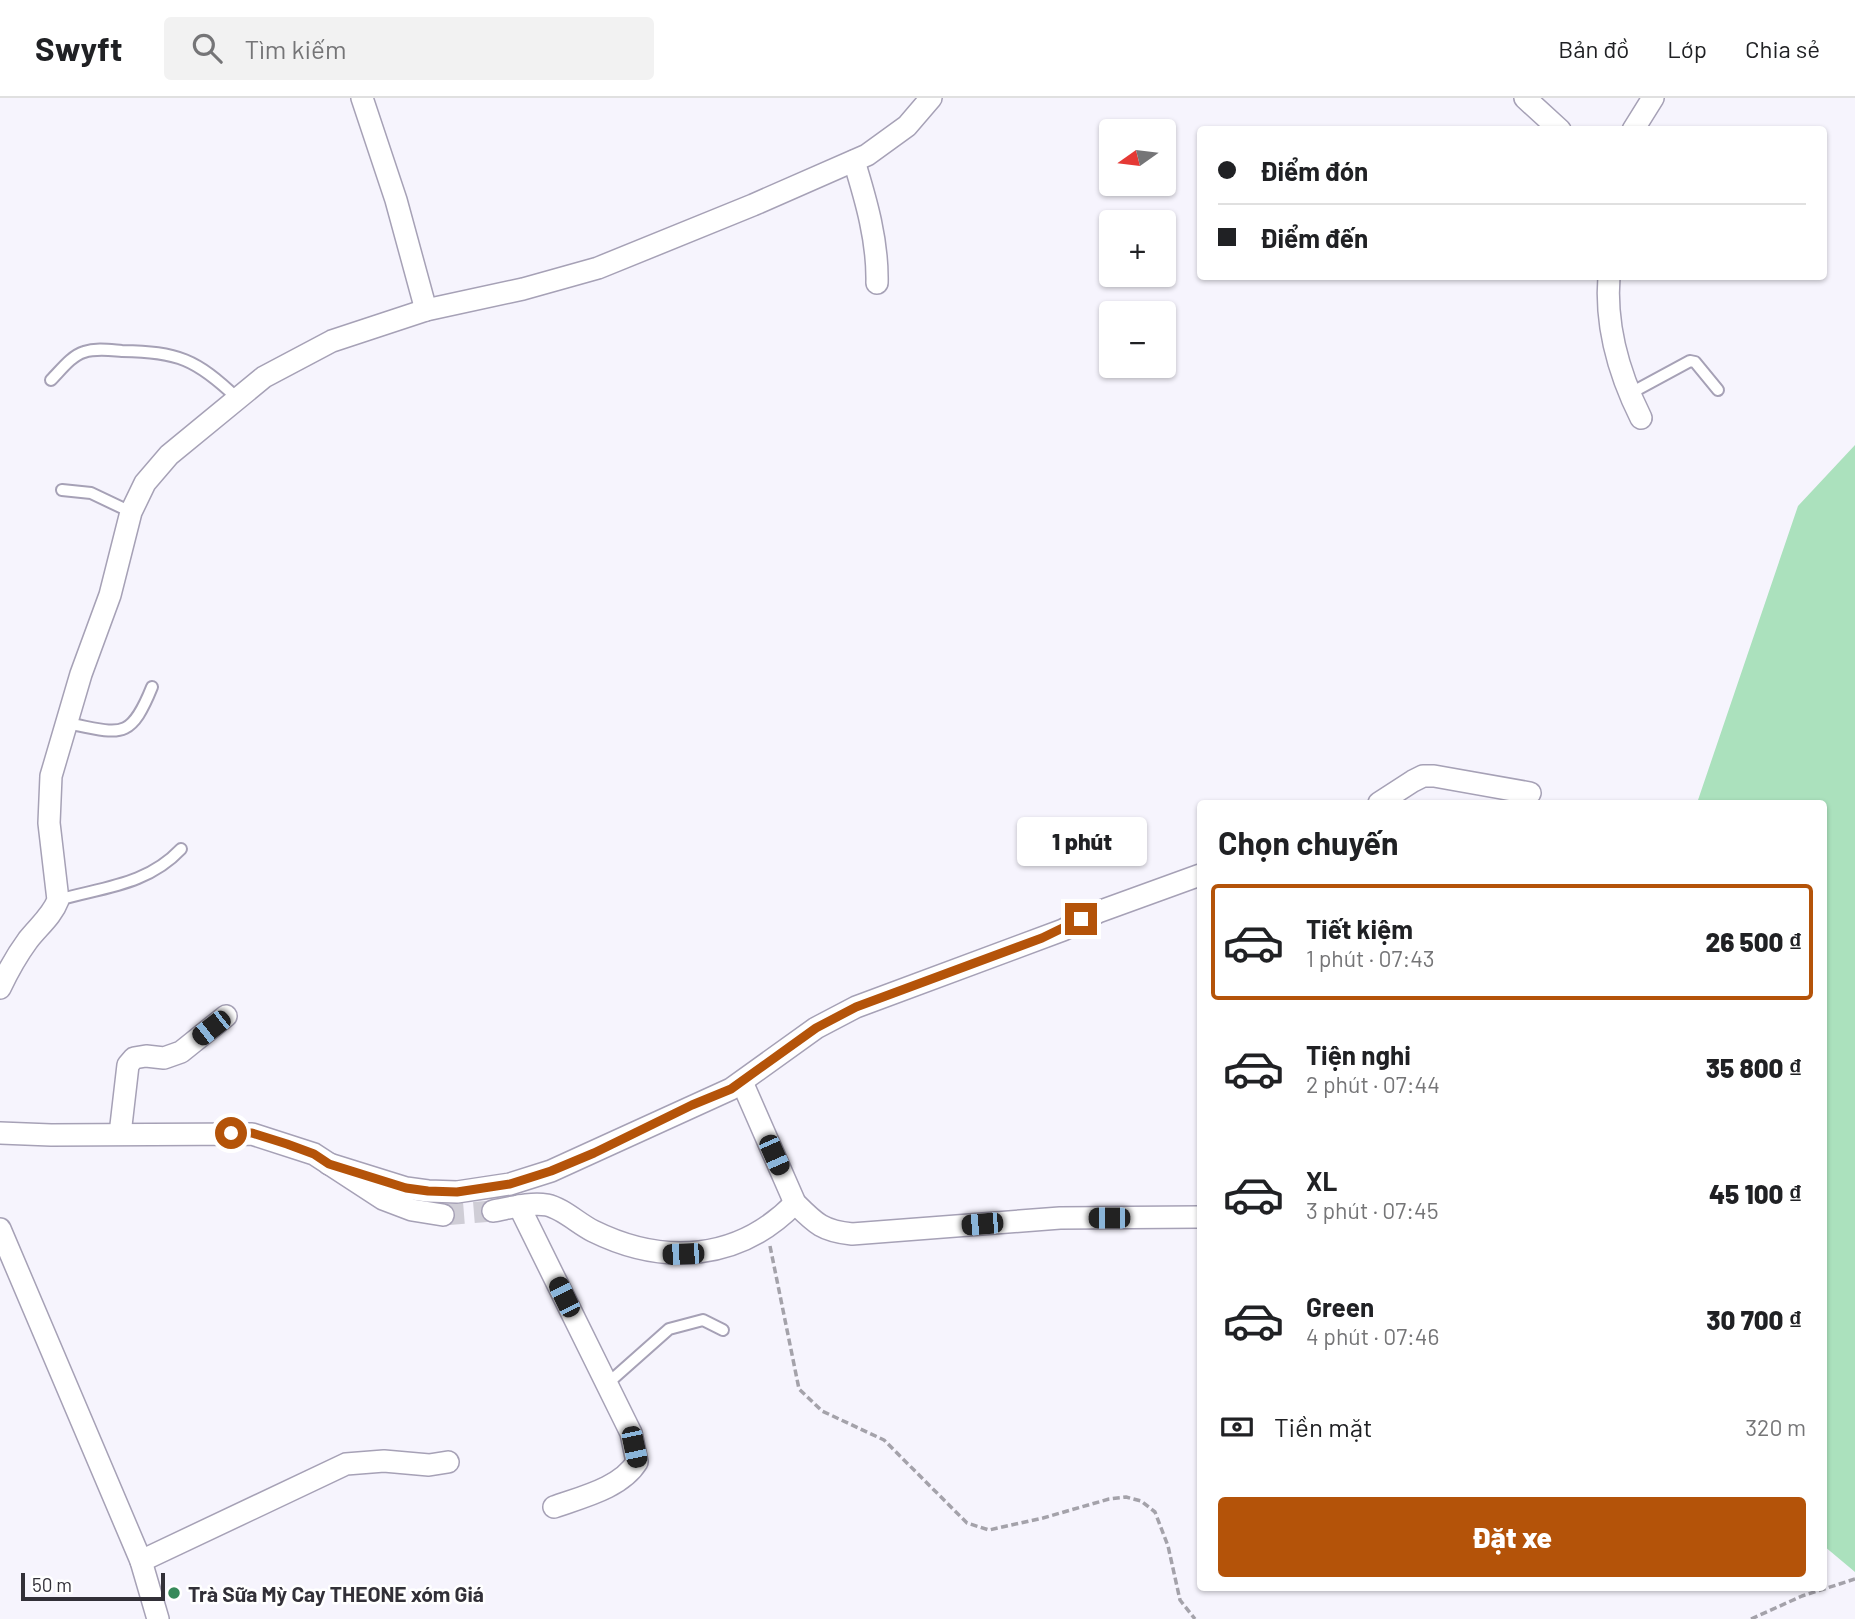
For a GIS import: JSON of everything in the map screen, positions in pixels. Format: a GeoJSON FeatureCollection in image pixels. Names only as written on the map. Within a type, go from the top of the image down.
{"type":"FeatureCollection","features":[{"type":"Feature","properties":{"kind":"street"},"geometry":{"type":"LineString","coordinates":[[362,98],[396,200],[426,310]]}},
{"type":"Feature","properties":{"kind":"street"},"geometry":{"type":"LineString","coordinates":[[0,988],[11,965],[54,910],[58,900],[49,823],[51,776],[65,723],[110,595],[131,512],[145,483],[169,455],[237,398],[283,365],[332,341],[426,310],[523,289],[598,268],[867,155],[907,126],[932,98]]}},
{"type":"Feature","properties":{"kind":"street"},"geometry":{"type":"LineString","coordinates":[[1525,98],[1556,126]]}},
{"type":"Feature","properties":{"kind":"street"},"geometry":{"type":"LineString","coordinates":[[1636,126],[1653,98]]}},
{"type":"Feature","properties":{"kind":"street"},"geometry":{"type":"LineString","coordinates":[[854,161],[875,242],[877,283]]}},
{"type":"Feature","properties":{"kind":"street"},"geometry":{"type":"LineString","coordinates":[[1609,280],[1608,297],[1615,353],[1629,394],[1641,418]]}},
{"type":"Feature","properties":{"kind":"street"},"geometry":{"type":"LineString","coordinates":[[1394,800],[1412,781],[1423,776],[1530,793]]}},
{"type":"Feature","properties":{"kind":"street"},"geometry":{"type":"LineString","coordinates":[[329,1164],[406,1188],[457,1192],[510,1184],[551,1171],[731,1089],[816,1028],[856,1007],[1050,935],[1098,912],[1197,876]]}},
{"type":"Feature","properties":{"kind":"street"},"geometry":{"type":"LineString","coordinates":[[120,1134],[128,1065],[134,1058],[172,1056],[181,1052],[226,1016]]}},
{"type":"Feature","properties":{"kind":"street"},"geometry":{"type":"LineString","coordinates":[[742,1082],[795,1203],[810,1219],[830,1232],[852,1234],[1060,1218],[1197,1217]]}},
{"type":"Feature","properties":{"kind":"street"},"geometry":{"type":"LineString","coordinates":[[0,1133],[252,1133],[314,1154],[383,1199],[412,1210],[443,1215]]}},
{"type":"Feature","properties":{"kind":"street"},"geometry":{"type":"LineString","coordinates":[[494,1211],[519,1206],[548,1205],[594,1232],[668,1254],[697,1253],[729,1245],[766,1229],[795,1203]]}},
{"type":"Feature","properties":{"kind":"street"},"geometry":{"type":"LineString","coordinates":[[519,1206],[631,1433],[637,1462],[630,1474],[596,1492],[554,1507]]}},
{"type":"Feature","properties":{"kind":"street"},"geometry":{"type":"LineString","coordinates":[[0,1229],[141,1561],[158,1619]]}},
{"type":"Feature","properties":{"kind":"street"},"geometry":{"type":"LineString","coordinates":[[141,1561],[346,1464],[384,1461],[429,1465],[449,1462]]}},
{"type":"Feature","properties":{"kind":"lane"},"geometry":{"type":"LineString","coordinates":[[51,380],[82,352],[150,352],[190,361],[216,378],[237,398]]}},
{"type":"Feature","properties":{"kind":"lane"},"geometry":{"type":"LineString","coordinates":[[1629,394],[1690,360],[1695,362],[1718,390]]}},
{"type":"Feature","properties":{"kind":"lane"},"geometry":{"type":"LineString","coordinates":[[62,490],[91,493],[131,512]]}},
{"type":"Feature","properties":{"kind":"lane"},"geometry":{"type":"LineString","coordinates":[[65,723],[120,730],[129,726],[140,715],[152,687]]}},
{"type":"Feature","properties":{"kind":"lane"},"geometry":{"type":"LineString","coordinates":[[58,900],[131,883],[168,863],[181,849]]}},
{"type":"Feature","properties":{"kind":"lane"},"geometry":{"type":"LineString","coordinates":[[607,1384],[669,1329],[703,1320],[723,1330]]}},
{"type":"Feature","properties":{"kind":"path"},"geometry":{"type":"LineString","coordinates":[[766,1229],[799,1389],[822,1411],[884,1440],[967,1523],[989,1531],[1109,1499],[1126,1497],[1141,1500],[1155,1512],[1167,1546],[1180,1600],[1195,1619]]}},
{"type":"Feature","properties":{"kind":"path"},"geometry":{"type":"LineString","coordinates":[[1827,1588],[1855,1579]]}},
{"type":"Feature","properties":{"kind":"path"},"geometry":{"type":"LineString","coordinates":[[1751,1619],[1818,1591]]}},
{"type":"Feature","properties":{"kind":"green space"},"geometry":{"type":"Polygon","coordinates":[[[1855,445],[1855,1572],[1827,1549],[1827,800],[1698,800],[1798,506],[1855,445]]]}},
{"type":"Feature","properties":{"kind":"tunnel"},"geometry":{"type":"LineString","coordinates":[[443,1215],[493,1211]]}},
{"type":"Feature","properties":{"kind":"place","name":"Trà Sữa Mỳ Cay THEONE xóm Giá"},"geometry":{"type":"Point","coordinates":[174,1593]}},
{"type":"Feature","properties":{"kind":"route"},"geometry":{"type":"LineString","coordinates":[[231,1133],[252,1133],[314,1154],[329,1164],[406,1188],[457,1192],[510,1184],[594,1153],[731,1089],[816,1028],[856,1007],[1063,930],[1081,919]]}}]}
